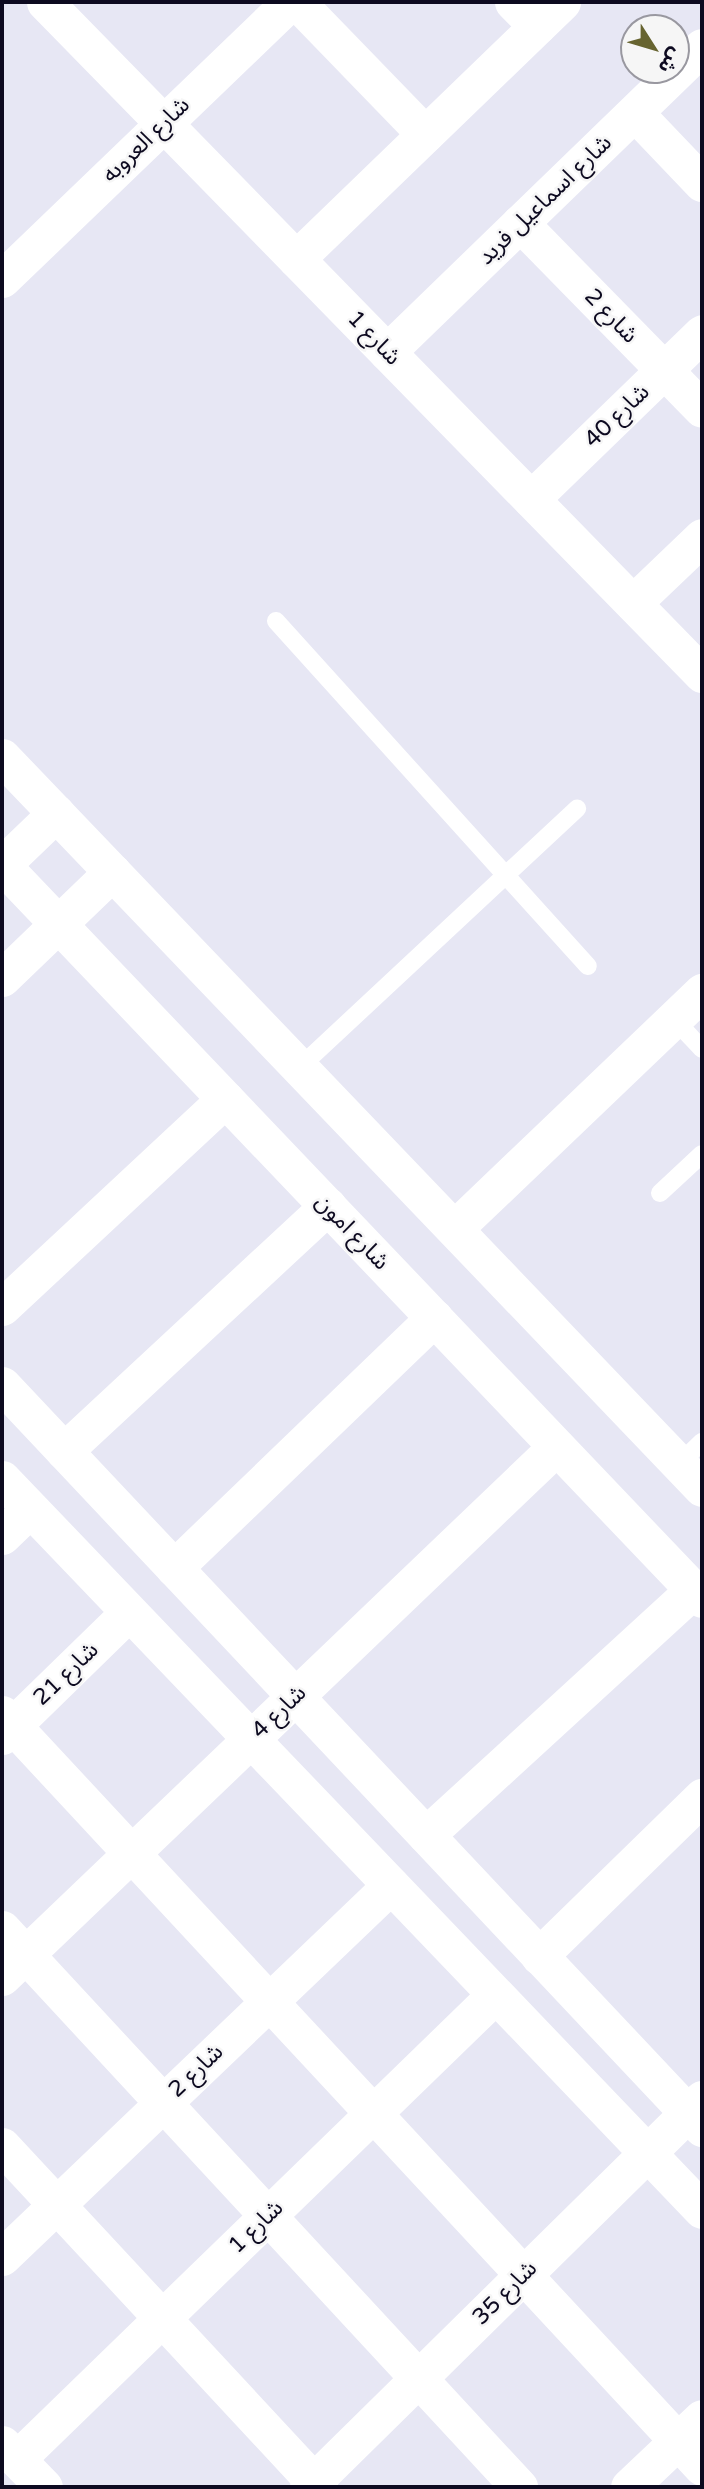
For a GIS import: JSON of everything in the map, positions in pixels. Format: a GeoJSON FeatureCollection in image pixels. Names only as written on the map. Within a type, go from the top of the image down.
{"type":"FeatureCollection","features":[{"type":"Feature","properties":{"kind":"street","name":"شارع العروبه"},"geometry":{"type":"LineString","coordinates":[[2,279],[290,2]]}},
{"type":"Feature","properties":{"kind":"street"},"geometry":{"type":"LineString","coordinates":[[297,2],[425,134]]}},
{"type":"Feature","properties":{"kind":"street","name":"شارع 1"},"geometry":{"type":"LineString","coordinates":[[57,6],[164,123],[702,674]]}},
{"type":"Feature","properties":{"kind":"street"},"geometry":{"type":"LineString","coordinates":[[296,258],[425,134],[537,10]]}},
{"type":"Feature","properties":{"kind":"street","name":"شارع اسماعيل فريد"},"geometry":{"type":"LineString","coordinates":[[387,352],[702,47]]}},
{"type":"Feature","properties":{"kind":"street"},"geometry":{"type":"LineString","coordinates":[[635,113],[702,183]]}},
{"type":"Feature","properties":{"kind":"street","name":"شارع 2"},"geometry":{"type":"LineString","coordinates":[[520,223],[702,409]]}},
{"type":"Feature","properties":{"kind":"street","name":"شارع 40"},"geometry":{"type":"LineString","coordinates":[[531,499],[702,333]]}},
{"type":"Feature","properties":{"kind":"street"},"geometry":{"type":"LineString","coordinates":[[633,603],[702,537]]}},
{"type":"Feature","properties":{"kind":"street"},"geometry":{"type":"LineString","coordinates":[[2,757],[454,1228],[695,1465]]}},
{"type":"Feature","properties":{"kind":"street"},"geometry":{"type":"LineString","coordinates":[[2,865],[56,813]]}},
{"type":"Feature","properties":{"kind":"street","name":"شارع امون"},"geometry":{"type":"LineString","coordinates":[[2,865],[698,1594]]}},
{"type":"Feature","properties":{"kind":"street"},"geometry":{"type":"LineString","coordinates":[[2,978],[112,872]]}},
{"type":"Feature","properties":{"kind":"street"},"geometry":{"type":"LineString","coordinates":[[454,1228],[702,992]]}},
{"type":"Feature","properties":{"kind":"street"},"geometry":{"type":"LineString","coordinates":[[2,1307],[225,1099]]}},
{"type":"Feature","properties":{"kind":"street"},"geometry":{"type":"LineString","coordinates":[[64,1451],[328,1206]]}},
{"type":"Feature","properties":{"kind":"street"},"geometry":{"type":"LineString","coordinates":[[174,1568],[434,1318]]}},
{"type":"Feature","properties":{"kind":"street"},"geometry":{"type":"LineString","coordinates":[[2,1385],[539,1956],[698,2114]]}},
{"type":"Feature","properties":{"kind":"street","name":"شارع 4"},"geometry":{"type":"LineString","coordinates":[[10,1953],[131,1854],[556,1447]]}},
{"type":"Feature","properties":{"kind":"street"},"geometry":{"type":"LineString","coordinates":[[2,1479],[702,2210]]}},
{"type":"Feature","properties":{"kind":"street"},"geometry":{"type":"LineString","coordinates":[[2,1536],[30,1509]]}},
{"type":"Feature","properties":{"kind":"street"},"geometry":{"type":"LineString","coordinates":[[426,1835],[698,1594]]}},
{"type":"Feature","properties":{"kind":"street","name":"شارع 21"},"geometry":{"type":"LineString","coordinates":[[5,1725],[130,1612]]}},
{"type":"Feature","properties":{"kind":"street"},"geometry":{"type":"LineString","coordinates":[[5,1725],[131,1854],[523,2275],[694,2442],[629,2487]]}},
{"type":"Feature","properties":{"kind":"street"},"geometry":{"type":"LineString","coordinates":[[539,1956],[702,1797]]}},
{"type":"Feature","properties":{"kind":"street","name":"شارع 2"},"geometry":{"type":"LineString","coordinates":[[2,2257],[391,1885]]}},
{"type":"Feature","properties":{"kind":"street"},"geometry":{"type":"LineString","coordinates":[[10,1953],[163,2103],[519,2487]]}},
{"type":"Feature","properties":{"kind":"street","name":"شارع 1"},"geometry":{"type":"LineString","coordinates":[[9,2452],[162,2319],[495,1994]]}},
{"type":"Feature","properties":{"kind":"street","name":"شارع 35"},"geometry":{"type":"LineString","coordinates":[[314,2485],[418,2378],[648,2153],[698,2114]]}},
{"type":"Feature","properties":{"kind":"street"},"geometry":{"type":"LineString","coordinates":[[2,2146],[314,2485]]}},
{"type":"Feature","properties":{"kind":"street"},"geometry":{"type":"LineString","coordinates":[[9,2452],[44,2487]]}},
{"type":"Feature","properties":{"kind":"lane"},"geometry":{"type":"LineString","coordinates":[[276,621],[588,965]]}},
{"type":"Feature","properties":{"kind":"lane"},"geometry":{"type":"LineString","coordinates":[[300,1067],[578,809]]}},
{"type":"Feature","properties":{"kind":"lane"},"geometry":{"type":"LineString","coordinates":[[674,1019],[702,1049]]}},
{"type":"Feature","properties":{"kind":"lane"},"geometry":{"type":"LineString","coordinates":[[660,1193],[702,1154]]}}]}
